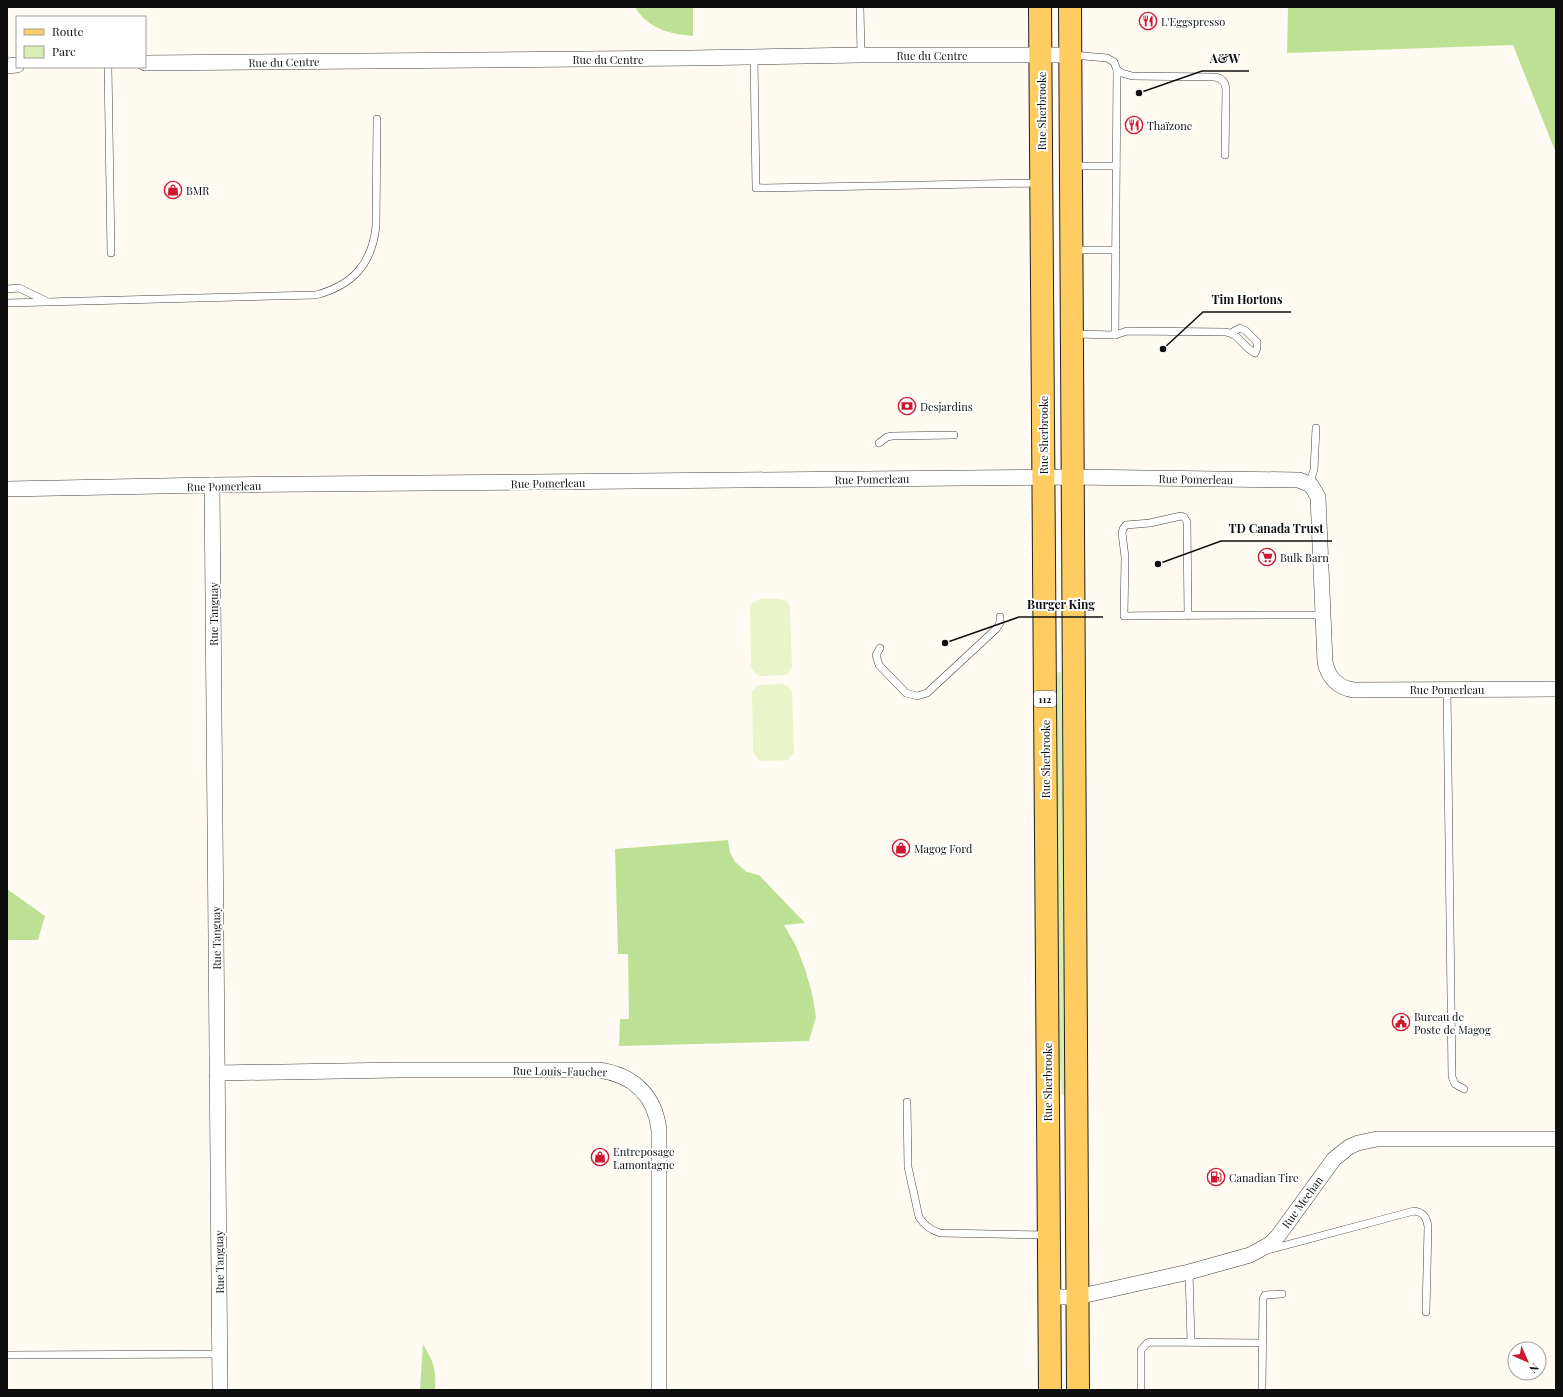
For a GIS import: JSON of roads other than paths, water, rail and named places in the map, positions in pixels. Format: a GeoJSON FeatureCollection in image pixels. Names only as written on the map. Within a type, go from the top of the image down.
{"type":"FeatureCollection","features":[{"type":"Feature","properties":{"kind":"main road","name":"Rue Sherbrooke"},"geometry":{"type":"LineString","coordinates":[[1040,7],[1050,1390]]}},
{"type":"Feature","properties":{"kind":"main road"},"geometry":{"type":"LineString","coordinates":[[1070,7],[1078,1390]]}},
{"type":"Feature","properties":{"kind":"street","name":"Rue du Centre"},"geometry":{"type":"LineString","coordinates":[[146,63],[861,55],[1070,55]]}},
{"type":"Feature","properties":{"kind":"street","name":"Rue Pomerleau"},"geometry":{"type":"LineString","coordinates":[[7,489],[212,485],[1043,477],[1299,480],[1309,484],[1314,489],[1318,497],[1325,664],[1330,676],[1339,685],[1354,690],[1556,688]]}},
{"type":"Feature","properties":{"kind":"street","name":"Rue Tanguay"},"geometry":{"type":"LineString","coordinates":[[212,485],[220,1390]]}},
{"type":"Feature","properties":{"kind":"street","name":"Rue Louis-Faucher"},"geometry":{"type":"LineString","coordinates":[[217,1073],[399,1070],[598,1070],[622,1076],[632,1082],[641,1089],[652,1106],[656,1114],[659,1130],[658,1390]]}},
{"type":"Feature","properties":{"kind":"street","name":"Rue Meehan"},"geometry":{"type":"LineString","coordinates":[[1050,1297],[1077,1297],[1189,1272],[1250,1255],[1270,1244],[1278,1236],[1334,1159],[1349,1147],[1358,1143],[1377,1139],[1556,1139]]}},
{"type":"Feature","properties":{"kind":"lane"},"geometry":{"type":"LineString","coordinates":[[860,7],[861,55]]}},
{"type":"Feature","properties":{"kind":"lane"},"geometry":{"type":"LineString","coordinates":[[1070,55],[1107,58],[1114,62],[1117,70],[1115,335]]}},
{"type":"Feature","properties":{"kind":"lane"},"geometry":{"type":"LineString","coordinates":[[754,57],[756,188],[1041,183]]}},
{"type":"Feature","properties":{"kind":"lane"},"geometry":{"type":"LineString","coordinates":[[108,68],[111,253]]}},
{"type":"Feature","properties":{"kind":"lane"},"geometry":{"type":"LineString","coordinates":[[1117,70],[1132,76],[1213,77],[1223,81],[1226,89],[1225,155]]}},
{"type":"Feature","properties":{"kind":"lane"},"geometry":{"type":"LineString","coordinates":[[7,303],[316,295],[330,291],[342,285],[354,276],[363,266],[370,254],[374,240],[376,226],[376,120]]}},
{"type":"Feature","properties":{"kind":"lane"},"geometry":{"type":"LineString","coordinates":[[1071,166],[1116,166]]}},
{"type":"Feature","properties":{"kind":"lane"},"geometry":{"type":"LineString","coordinates":[[1072,250],[1116,250]]}},
{"type":"Feature","properties":{"kind":"lane"},"geometry":{"type":"LineString","coordinates":[[7,289],[19,288],[48,302]]}},
{"type":"Feature","properties":{"kind":"lane"},"geometry":{"type":"LineString","coordinates":[[1072,334],[1115,335],[1127,331],[1231,333],[1240,328],[1246,330],[1257,342],[1258,348],[1256,353],[1249,350],[1236,336],[1231,333]]}},
{"type":"Feature","properties":{"kind":"lane"},"geometry":{"type":"LineString","coordinates":[[1309,484],[1314,470],[1316,428]]}},
{"type":"Feature","properties":{"kind":"lane"},"geometry":{"type":"LineString","coordinates":[[879,443],[887,437],[892,436],[954,435]]}},
{"type":"Feature","properties":{"kind":"lane"},"geometry":{"type":"LineString","coordinates":[[1188,616],[1187,522],[1184,517],[1181,516],[1150,523],[1130,523],[1126,525],[1123,529],[1125,557],[1124,616],[1188,616],[1322,615]]}},
{"type":"Feature","properties":{"kind":"lane"},"geometry":{"type":"LineString","coordinates":[[880,648],[876,655],[879,665],[906,693],[917,696],[927,692],[996,629],[1000,623],[1000,617]]}},
{"type":"Feature","properties":{"kind":"lane"},"geometry":{"type":"LineString","coordinates":[[1447,689],[1452,1077],[1455,1084],[1464,1089]]}},
{"type":"Feature","properties":{"kind":"lane"},"geometry":{"type":"LineString","coordinates":[[907,1102],[908,1172],[919,1217],[927,1227],[940,1233],[1049,1235]]}},
{"type":"Feature","properties":{"kind":"lane"},"geometry":{"type":"LineString","coordinates":[[1250,1255],[1414,1211],[1420,1212],[1425,1215],[1427,1221],[1426,1312]]}},
{"type":"Feature","properties":{"kind":"lane"},"geometry":{"type":"LineString","coordinates":[[1189,1272],[1191,1342]]}},
{"type":"Feature","properties":{"kind":"lane"},"geometry":{"type":"LineString","coordinates":[[1262,1390],[1263,1297],[1268,1294],[1282,1294]]}},
{"type":"Feature","properties":{"kind":"lane"},"geometry":{"type":"LineString","coordinates":[[1141,1390],[1140,1355],[1143,1346],[1151,1342],[1262,1343]]}},
{"type":"Feature","properties":{"kind":"lane"},"geometry":{"type":"LineString","coordinates":[[7,1355],[220,1354]]}},
{"type":"Feature","properties":{"kind":"place","name":"L'Eggspresso"},"geometry":{"type":"Point","coordinates":[1148,21]}},
{"type":"Feature","properties":{"kind":"place","name":"A&W"},"geometry":{"type":"Point","coordinates":[1139,93]}},
{"type":"Feature","properties":{"kind":"place","name":"Thaïzone"},"geometry":{"type":"Point","coordinates":[1134,125]}},
{"type":"Feature","properties":{"kind":"place","name":"BMR"},"geometry":{"type":"Point","coordinates":[173,190]}},
{"type":"Feature","properties":{"kind":"place","name":"Tim Hortons"},"geometry":{"type":"Point","coordinates":[1163,349]}},
{"type":"Feature","properties":{"kind":"place","name":"Desjardins"},"geometry":{"type":"Point","coordinates":[907,406]}},
{"type":"Feature","properties":{"kind":"place","name":"Bulk Barn"},"geometry":{"type":"Point","coordinates":[1267,557]}},
{"type":"Feature","properties":{"kind":"place","name":"TD Canada Trust"},"geometry":{"type":"Point","coordinates":[1158,564]}},
{"type":"Feature","properties":{"kind":"place","name":"Burger King"},"geometry":{"type":"Point","coordinates":[945,643]}},
{"type":"Feature","properties":{"kind":"place","name":"Magog Ford"},"geometry":{"type":"Point","coordinates":[901,848]}},
{"type":"Feature","properties":{"kind":"place","name":"Bureau de Poste de Magog"},"geometry":{"type":"Point","coordinates":[1401,1022]}},
{"type":"Feature","properties":{"kind":"place","name":"Entreposage Lamontagne"},"geometry":{"type":"Point","coordinates":[600,1157]}},
{"type":"Feature","properties":{"kind":"place","name":"Canadian Tire"},"geometry":{"type":"Point","coordinates":[1216,1177]}}]}
